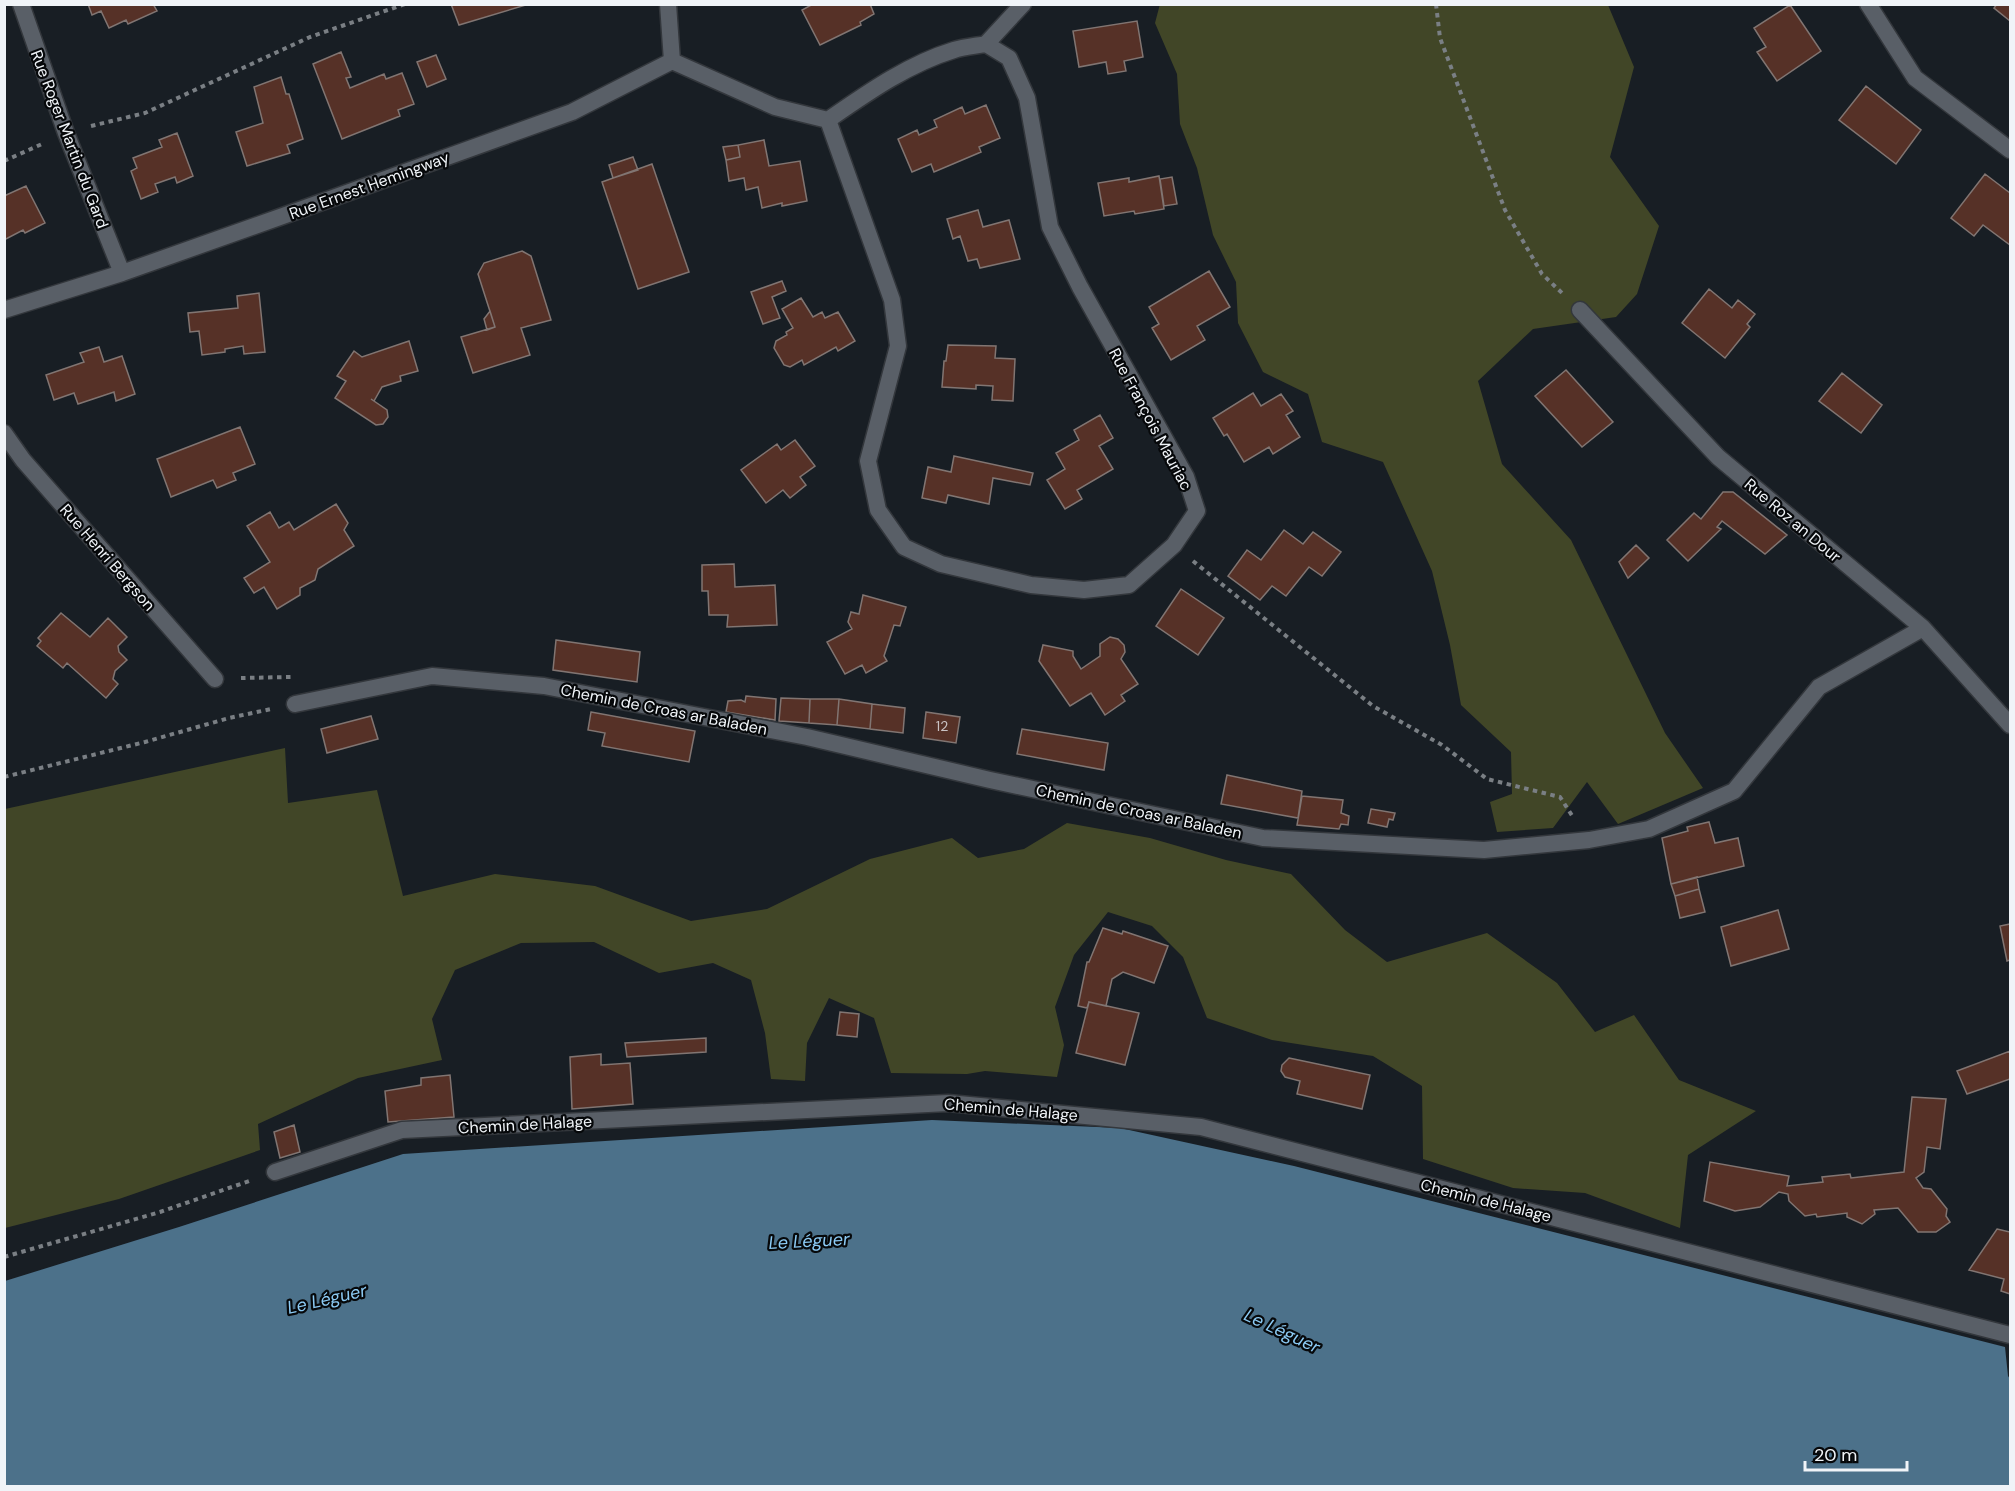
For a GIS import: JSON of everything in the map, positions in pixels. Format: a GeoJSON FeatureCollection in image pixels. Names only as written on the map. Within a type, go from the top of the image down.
{"type":"FeatureCollection","features":[{"type":"Feature","properties":{"kind":"street","name":"Rue Roger Martin du Gard"},"geometry":{"type":"LineString","coordinates":[[21,4],[66,133],[122,273]]}},
{"type":"Feature","properties":{"kind":"street"},"geometry":{"type":"LineString","coordinates":[[668,4],[672,61],[775,107],[828,120],[865,94],[912,67],[954,50],[986,44],[1023,4]]}},
{"type":"Feature","properties":{"kind":"street"},"geometry":{"type":"LineString","coordinates":[[1868,4],[1915,78],[2010,150]]}},
{"type":"Feature","properties":{"kind":"street","name":"Rue François Mauriac"},"geometry":{"type":"LineString","coordinates":[[828,120],[892,300],[898,346],[868,461],[878,510],[904,548],[940,564],[1031,585],[1084,590],[1129,585],[1174,545],[1197,511],[1186,477],[1080,287],[1050,227],[1027,98],[1009,58],[986,44]]}},
{"type":"Feature","properties":{"kind":"street","name":"Rue Ernest Hemingway"},"geometry":{"type":"LineString","coordinates":[[4,310],[122,273],[572,111],[672,61]]}},
{"type":"Feature","properties":{"kind":"street","name":"Rue Roz an Dour"},"geometry":{"type":"LineString","coordinates":[[1580,310],[1718,457],[1923,628],[2010,725]]}},
{"type":"Feature","properties":{"kind":"street","name":"Rue Henri Bergson"},"geometry":{"type":"LineString","coordinates":[[4,433],[23,460],[215,679]]}},
{"type":"Feature","properties":{"kind":"street","name":"Chemin de Croas ar Baladen"},"geometry":{"type":"LineString","coordinates":[[295,704],[432,676],[543,686],[807,737],[990,780],[1263,838],[1484,850],[1589,840],[1648,829],[1734,791],[1819,687],[1923,628]]}},
{"type":"Feature","properties":{"kind":"street","name":"Chemin de Halage"},"geometry":{"type":"LineString","coordinates":[[275,1172],[402,1130],[959,1104],[1201,1127],[2010,1335]]}},
{"type":"Feature","properties":{"kind":"path"},"geometry":{"type":"LineString","coordinates":[[4,161],[66,133],[145,113],[310,37],[405,4]]}},
{"type":"Feature","properties":{"kind":"path"},"geometry":{"type":"LineString","coordinates":[[1436,4],[1440,38],[1505,210],[1542,273],[1580,310]]}},
{"type":"Feature","properties":{"kind":"path"},"geometry":{"type":"LineString","coordinates":[[1174,545],[1373,706],[1442,745],[1487,778],[1560,796]]}},
{"type":"Feature","properties":{"kind":"path"},"geometry":{"type":"LineString","coordinates":[[4,777],[145,742],[229,718],[295,704]]}},
{"type":"Feature","properties":{"kind":"path"},"geometry":{"type":"LineString","coordinates":[[4,1257],[160,1212],[275,1172]]}},
{"type":"Feature","properties":{"kind":"green space"},"geometry":{"type":"Polygon","coordinates":[[[1160,4],[1608,5],[1634,67],[1610,157],[1659,226],[1637,294],[1616,317],[1533,329],[1478,381],[1502,464],[1571,540],[1665,733],[1703,788],[1618,824],[1587,782],[1553,828],[1497,832],[1490,802],[1512,794],[1511,752],[1461,705],[1450,645],[1432,571],[1383,462],[1322,442],[1308,394],[1263,372],[1238,323],[1236,282],[1213,235],[1197,168],[1180,124],[1177,74],[1155,23],[1160,4]]]}},
{"type":"Feature","properties":{"kind":"green space"},"geometry":{"type":"Polygon","coordinates":[[[285,748],[288,803],[377,790],[403,896],[495,874],[595,886],[691,921],[767,909],[870,859],[952,838],[978,858],[1024,849],[1067,823],[1150,838],[1226,860],[1291,874],[1345,930],[1387,962],[1487,933],[1557,983],[1595,1032],[1634,1015],[1679,1080],[1756,1111],[1688,1155],[1680,1228],[1585,1193],[1513,1188],[1423,1159],[1422,1086],[1373,1056],[1272,1040],[1207,1018],[1183,957],[1152,926],[1108,912],[1074,955],[1055,1007],[1064,1045],[1057,1077],[985,1071],[967,1074],[891,1073],[874,1018],[829,998],[807,1043],[805,1081],[771,1079],[765,1033],[751,980],[713,963],[659,973],[594,942],[521,943],[455,970],[432,1019],[442,1060],[358,1078],[258,1124],[260,1150],[119,1199],[5,1228],[5,809],[285,748]]]}},
{"type":"Feature","properties":{"kind":"water","name":"Le Léguer"},"geometry":{"type":"Polygon","coordinates":[[[932,1120],[1120,1128],[1294,1166],[2005,1347],[2010,1379],[2010,1486],[5,1486],[5,1281],[403,1154],[932,1120]]]}},
{"type":"Feature","properties":{"kind":"building"},"geometry":{"type":"Polygon","coordinates":[[[88,4],[153,4],[157,11],[128,24],[126,20],[109,28],[101,11],[92,15],[88,4]]]}},
{"type":"Feature","properties":{"kind":"building"},"geometry":{"type":"Polygon","coordinates":[[[451,4],[529,4],[459,25],[451,4]]]}},
{"type":"Feature","properties":{"kind":"building"},"geometry":{"type":"Polygon","coordinates":[[[813,4],[870,4],[874,14],[860,22],[861,25],[820,45],[802,10],[813,4]]]}},
{"type":"Feature","properties":{"kind":"building"},"geometry":{"type":"Polygon","coordinates":[[[1997,4],[2010,4],[2010,21],[1994,8],[1997,4]]]}},
{"type":"Feature","properties":{"kind":"building"},"geometry":{"type":"Polygon","coordinates":[[[1790,5],[1821,51],[1777,81],[1757,52],[1766,47],[1754,28],[1790,5]]]}},
{"type":"Feature","properties":{"kind":"building"},"geometry":{"type":"Polygon","coordinates":[[[1137,21],[1143,57],[1124,61],[1126,71],[1108,74],[1106,62],[1079,67],[1073,31],[1137,21]]]}},
{"type":"Feature","properties":{"kind":"building"},"geometry":{"type":"Polygon","coordinates":[[[341,52],[351,77],[346,78],[350,88],[384,74],[386,79],[402,73],[414,104],[398,110],[400,116],[342,139],[313,64],[341,52]]]}},
{"type":"Feature","properties":{"kind":"building"},"geometry":{"type":"Polygon","coordinates":[[[436,55],[446,79],[427,87],[417,62],[436,55]]]}},
{"type":"Feature","properties":{"kind":"building"},"geometry":{"type":"Polygon","coordinates":[[[281,77],[286,94],[289,94],[303,139],[287,145],[290,153],[247,166],[236,132],[263,123],[254,87],[281,77]]]}},
{"type":"Feature","properties":{"kind":"building"},"geometry":{"type":"Polygon","coordinates":[[[1866,86],[1921,130],[1896,164],[1839,120],[1866,86]]]}},
{"type":"Feature","properties":{"kind":"building"},"geometry":{"type":"Polygon","coordinates":[[[986,105],[1000,138],[979,147],[981,152],[934,172],[931,164],[912,172],[898,139],[917,130],[919,135],[937,127],[934,120],[962,107],[965,114],[986,105]]]}},
{"type":"Feature","properties":{"kind":"building"},"geometry":{"type":"Polygon","coordinates":[[[177,133],[193,176],[177,183],[175,177],[155,184],[158,192],[141,199],[131,171],[137,168],[133,158],[162,147],[159,140],[177,133]]]}},
{"type":"Feature","properties":{"kind":"building"},"geometry":{"type":"Polygon","coordinates":[[[764,140],[769,166],[800,161],[807,201],[782,206],[782,203],[762,208],[758,187],[746,190],[744,178],[729,181],[726,160],[740,157],[738,145],[764,140]]]}},
{"type":"Feature","properties":{"kind":"building"},"geometry":{"type":"Polygon","coordinates":[[[738,145],[740,157],[726,160],[723,147],[738,145]]]}},
{"type":"Feature","properties":{"kind":"building"},"geometry":{"type":"Polygon","coordinates":[[[633,157],[638,170],[613,178],[609,165],[633,157]]]}},
{"type":"Feature","properties":{"kind":"building"},"geometry":{"type":"Polygon","coordinates":[[[652,164],[689,272],[638,289],[602,182],[652,164]]]}},
{"type":"Feature","properties":{"kind":"building"},"geometry":{"type":"Polygon","coordinates":[[[1985,174],[2010,193],[2010,245],[1983,225],[1974,236],[1951,218],[1985,174]]]}},
{"type":"Feature","properties":{"kind":"building"},"geometry":{"type":"Polygon","coordinates":[[[1159,176],[1164,209],[1104,216],[1098,183],[1129,178],[1129,182],[1159,176]]]}},
{"type":"Feature","properties":{"kind":"building"},"geometry":{"type":"Polygon","coordinates":[[[1172,177],[1177,204],[1164,206],[1160,179],[1172,177]]]}},
{"type":"Feature","properties":{"kind":"building"},"geometry":{"type":"Polygon","coordinates":[[[26,186],[45,223],[25,233],[23,230],[4,240],[4,196],[26,186]]]}},
{"type":"Feature","properties":{"kind":"building"},"geometry":{"type":"Polygon","coordinates":[[[978,210],[983,227],[1009,220],[1020,259],[980,268],[977,259],[968,261],[960,236],[953,239],[947,219],[978,210]]]}},
{"type":"Feature","properties":{"kind":"building"},"geometry":{"type":"Polygon","coordinates":[[[522,251],[531,256],[551,320],[521,328],[530,355],[473,373],[461,337],[495,327],[478,274],[484,263],[522,251]]]}},
{"type":"Feature","properties":{"kind":"building"},"geometry":{"type":"Polygon","coordinates":[[[1209,271],[1230,307],[1197,326],[1205,340],[1171,360],[1152,328],[1159,324],[1149,307],[1209,271]]]}},
{"type":"Feature","properties":{"kind":"building"},"geometry":{"type":"Polygon","coordinates":[[[782,281],[786,291],[772,297],[780,318],[763,324],[751,292],[782,281]]]}},
{"type":"Feature","properties":{"kind":"building"},"geometry":{"type":"Polygon","coordinates":[[[1709,289],[1732,308],[1738,300],[1755,314],[1747,324],[1750,327],[1725,358],[1682,323],[1709,289]]]}},
{"type":"Feature","properties":{"kind":"building"},"geometry":{"type":"Polygon","coordinates":[[[259,293],[265,352],[244,354],[243,346],[225,349],[225,352],[202,355],[199,331],[190,332],[188,313],[238,308],[237,296],[259,293]]]}},
{"type":"Feature","properties":{"kind":"building"},"geometry":{"type":"Polygon","coordinates":[[[801,298],[813,317],[822,312],[825,318],[838,312],[855,341],[838,351],[836,347],[804,365],[802,360],[790,367],[784,365],[774,348],[776,341],[787,335],[786,332],[793,328],[782,309],[801,298]]]}},
{"type":"Feature","properties":{"kind":"building"},"geometry":{"type":"Polygon","coordinates":[[[490,311],[495,327],[487,330],[484,319],[490,311]]]}},
{"type":"Feature","properties":{"kind":"building"},"geometry":{"type":"Polygon","coordinates":[[[409,341],[418,371],[400,376],[401,381],[382,387],[374,401],[371,399],[387,410],[388,417],[383,424],[376,425],[335,398],[346,381],[337,376],[354,351],[362,357],[409,341]]]}},
{"type":"Feature","properties":{"kind":"building"},"geometry":{"type":"Polygon","coordinates":[[[948,345],[996,346],[995,358],[1015,359],[1013,401],[992,400],[993,386],[976,385],[976,389],[942,387],[948,345]]]}},
{"type":"Feature","properties":{"kind":"building"},"geometry":{"type":"Polygon","coordinates":[[[99,347],[104,362],[122,356],[135,394],[116,401],[114,392],[78,404],[74,393],[54,400],[46,375],[84,362],[80,353],[99,347]]]}},
{"type":"Feature","properties":{"kind":"building"},"geometry":{"type":"Polygon","coordinates":[[[1566,370],[1613,422],[1582,447],[1535,396],[1566,370]]]}},
{"type":"Feature","properties":{"kind":"building"},"geometry":{"type":"Polygon","coordinates":[[[1842,373],[1882,405],[1861,433],[1819,401],[1842,373]]]}},
{"type":"Feature","properties":{"kind":"building"},"geometry":{"type":"Polygon","coordinates":[[[1253,393],[1261,406],[1281,394],[1293,411],[1286,415],[1300,437],[1273,454],[1269,447],[1244,462],[1227,434],[1224,436],[1213,418],[1253,393]]]}},
{"type":"Feature","properties":{"kind":"building"},"geometry":{"type":"Polygon","coordinates":[[[1100,415],[1113,438],[1099,446],[1113,469],[1077,490],[1082,499],[1065,509],[1047,480],[1065,469],[1056,453],[1079,440],[1074,430],[1100,415]]]}},
{"type":"Feature","properties":{"kind":"building"},"geometry":{"type":"Polygon","coordinates":[[[240,427],[255,464],[233,473],[236,480],[217,488],[213,480],[171,497],[157,459],[240,427]]]}},
{"type":"Feature","properties":{"kind":"building"},"geometry":{"type":"Polygon","coordinates":[[[795,440],[815,466],[800,477],[806,485],[790,498],[783,490],[766,503],[741,470],[777,444],[781,450],[795,440]]]}},
{"type":"Feature","properties":{"kind":"building"},"geometry":{"type":"Polygon","coordinates":[[[954,456],[1033,473],[1030,485],[993,478],[989,504],[948,495],[946,503],[922,498],[928,467],[951,472],[954,456]]]}},
{"type":"Feature","properties":{"kind":"building"},"geometry":{"type":"Polygon","coordinates":[[[1723,492],[1733,492],[1787,535],[1765,554],[1722,521],[1717,527],[1721,529],[1688,561],[1667,540],[1694,513],[1701,519],[1723,492]]]}},
{"type":"Feature","properties":{"kind":"building"},"geometry":{"type":"Polygon","coordinates":[[[336,504],[348,523],[344,530],[354,546],[318,569],[315,580],[300,588],[300,595],[277,609],[264,587],[254,593],[244,578],[270,562],[247,526],[270,512],[279,528],[289,522],[294,530],[336,504]]]}},
{"type":"Feature","properties":{"kind":"building"},"geometry":{"type":"Polygon","coordinates":[[[1284,530],[1303,544],[1313,532],[1341,552],[1322,576],[1309,567],[1286,596],[1272,586],[1260,600],[1228,576],[1247,550],[1261,560],[1284,530]]]}},
{"type":"Feature","properties":{"kind":"building"},"geometry":{"type":"Polygon","coordinates":[[[1636,545],[1649,558],[1628,578],[1619,562],[1636,545]]]}},
{"type":"Feature","properties":{"kind":"building"},"geometry":{"type":"Polygon","coordinates":[[[734,564],[735,587],[775,585],[777,625],[727,627],[728,615],[709,615],[708,591],[702,591],[702,565],[734,564]]]}},
{"type":"Feature","properties":{"kind":"building"},"geometry":{"type":"Polygon","coordinates":[[[1181,589],[1224,618],[1198,655],[1156,626],[1181,589]]]}},
{"type":"Feature","properties":{"kind":"building"},"geometry":{"type":"Polygon","coordinates":[[[863,595],[906,607],[900,626],[894,625],[884,656],[887,661],[866,673],[862,665],[845,674],[827,642],[852,629],[848,622],[851,612],[859,614],[863,595]]]}},
{"type":"Feature","properties":{"kind":"building"},"geometry":{"type":"Polygon","coordinates":[[[61,613],[90,637],[108,618],[127,637],[118,646],[119,652],[127,660],[115,671],[113,679],[118,684],[106,698],[67,663],[63,668],[37,646],[41,641],[38,638],[61,613]]]}},
{"type":"Feature","properties":{"kind":"building"},"geometry":{"type":"Polygon","coordinates":[[[1110,637],[1118,639],[1124,645],[1125,652],[1121,659],[1138,684],[1121,695],[1125,701],[1105,715],[1091,693],[1070,706],[1039,661],[1043,645],[1073,651],[1073,656],[1081,669],[1100,656],[1100,644],[1110,637]]]}},
{"type":"Feature","properties":{"kind":"building"},"geometry":{"type":"Polygon","coordinates":[[[556,640],[640,652],[637,682],[553,670],[556,640]]]}},
{"type":"Feature","properties":{"kind":"building"},"geometry":{"type":"Polygon","coordinates":[[[746,696],[776,699],[775,720],[726,712],[728,701],[745,702],[746,696]]]}},
{"type":"Feature","properties":{"kind":"building"},"geometry":{"type":"Polygon","coordinates":[[[781,698],[810,699],[809,723],[779,721],[781,698]]]}},
{"type":"Feature","properties":{"kind":"building"},"geometry":{"type":"Polygon","coordinates":[[[810,699],[839,699],[837,725],[809,723],[810,699]]]}},
{"type":"Feature","properties":{"kind":"building"},"geometry":{"type":"Polygon","coordinates":[[[839,699],[872,704],[870,729],[837,725],[839,699]]]}},
{"type":"Feature","properties":{"kind":"building"},"geometry":{"type":"Polygon","coordinates":[[[872,704],[905,708],[903,733],[870,729],[872,704]]]}},
{"type":"Feature","properties":{"kind":"building"},"geometry":{"type":"Polygon","coordinates":[[[591,712],[695,731],[689,762],[602,746],[605,733],[588,730],[591,712]]]}},
{"type":"Feature","properties":{"kind":"building"},"geometry":{"type":"Polygon","coordinates":[[[926,712],[960,717],[956,743],[923,738],[926,712]]]}},
{"type":"Feature","properties":{"kind":"building"},"geometry":{"type":"Polygon","coordinates":[[[371,716],[378,739],[327,753],[321,729],[371,716]]]}},
{"type":"Feature","properties":{"kind":"building"},"geometry":{"type":"Polygon","coordinates":[[[1022,729],[1108,743],[1104,770],[1017,754],[1022,729]]]}},
{"type":"Feature","properties":{"kind":"building"},"geometry":{"type":"Polygon","coordinates":[[[1227,775],[1302,791],[1298,818],[1221,804],[1227,775]]]}},
{"type":"Feature","properties":{"kind":"building"},"geometry":{"type":"Polygon","coordinates":[[[1302,796],[1343,800],[1341,813],[1349,816],[1348,825],[1341,824],[1339,829],[1297,825],[1302,796]]]}},
{"type":"Feature","properties":{"kind":"building"},"geometry":{"type":"Polygon","coordinates":[[[1371,809],[1395,813],[1393,820],[1389,819],[1387,827],[1368,823],[1371,809]]]}},
{"type":"Feature","properties":{"kind":"building"},"geometry":{"type":"Polygon","coordinates":[[[1709,822],[1715,843],[1738,838],[1744,866],[1671,884],[1662,838],[1688,831],[1687,827],[1709,822]]]}},
{"type":"Feature","properties":{"kind":"building"},"geometry":{"type":"Polygon","coordinates":[[[1697,877],[1699,889],[1675,896],[1671,884],[1697,877]]]}},
{"type":"Feature","properties":{"kind":"building"},"geometry":{"type":"Polygon","coordinates":[[[1699,889],[1705,912],[1680,918],[1675,896],[1699,889]]]}},
{"type":"Feature","properties":{"kind":"building"},"geometry":{"type":"Polygon","coordinates":[[[1778,910],[1789,949],[1731,966],[1721,927],[1778,910]]]}},
{"type":"Feature","properties":{"kind":"building"},"geometry":{"type":"Polygon","coordinates":[[[2010,924],[2010,960],[2007,961],[2000,926],[2010,924]]]}},
{"type":"Feature","properties":{"kind":"building"},"geometry":{"type":"Polygon","coordinates":[[[1103,928],[1122,934],[1123,931],[1168,946],[1154,983],[1123,972],[1112,979],[1106,1006],[1089,1002],[1087,1008],[1078,1006],[1087,962],[1089,962],[1103,928]]]}},
{"type":"Feature","properties":{"kind":"building"},"geometry":{"type":"Polygon","coordinates":[[[1089,1002],[1139,1013],[1125,1065],[1076,1053],[1089,1002]]]}},
{"type":"Feature","properties":{"kind":"building"},"geometry":{"type":"Polygon","coordinates":[[[840,1012],[859,1014],[857,1037],[837,1035],[840,1012]]]}},
{"type":"Feature","properties":{"kind":"building"},"geometry":{"type":"Polygon","coordinates":[[[706,1038],[706,1052],[627,1057],[625,1043],[706,1038]]]}},
{"type":"Feature","properties":{"kind":"building"},"geometry":{"type":"Polygon","coordinates":[[[2010,1051],[2010,1079],[1967,1094],[1957,1071],[2010,1051]]]}},
{"type":"Feature","properties":{"kind":"building"},"geometry":{"type":"Polygon","coordinates":[[[601,1054],[601,1065],[630,1063],[633,1104],[572,1109],[570,1057],[601,1054]]]}},
{"type":"Feature","properties":{"kind":"building"},"geometry":{"type":"Polygon","coordinates":[[[1289,1058],[1370,1075],[1362,1109],[1297,1094],[1300,1081],[1285,1077],[1281,1071],[1282,1065],[1289,1058]]]}},
{"type":"Feature","properties":{"kind":"building"},"geometry":{"type":"Polygon","coordinates":[[[450,1075],[454,1117],[388,1122],[385,1091],[421,1085],[421,1078],[450,1075]]]}},
{"type":"Feature","properties":{"kind":"building"},"geometry":{"type":"Polygon","coordinates":[[[1912,1097],[1946,1099],[1940,1149],[1927,1147],[1924,1172],[1916,1178],[1923,1188],[1931,1189],[1947,1209],[1946,1216],[1950,1222],[1936,1232],[1918,1232],[1898,1208],[1874,1210],[1875,1214],[1862,1224],[1847,1217],[1847,1213],[1817,1217],[1816,1214],[1805,1216],[1789,1201],[1788,1194],[1779,1192],[1760,1207],[1735,1211],[1704,1201],[1710,1162],[1789,1176],[1787,1186],[1823,1182],[1822,1177],[1850,1174],[1851,1178],[1904,1172],[1912,1097]]]}},
{"type":"Feature","properties":{"kind":"building"},"geometry":{"type":"Polygon","coordinates":[[[294,1125],[300,1152],[280,1158],[274,1132],[294,1125]]]}},
{"type":"Feature","properties":{"kind":"building"},"geometry":{"type":"Polygon","coordinates":[[[1997,1229],[2010,1232],[2010,1294],[2001,1291],[2004,1279],[1969,1270],[1997,1229]]]}}]}
